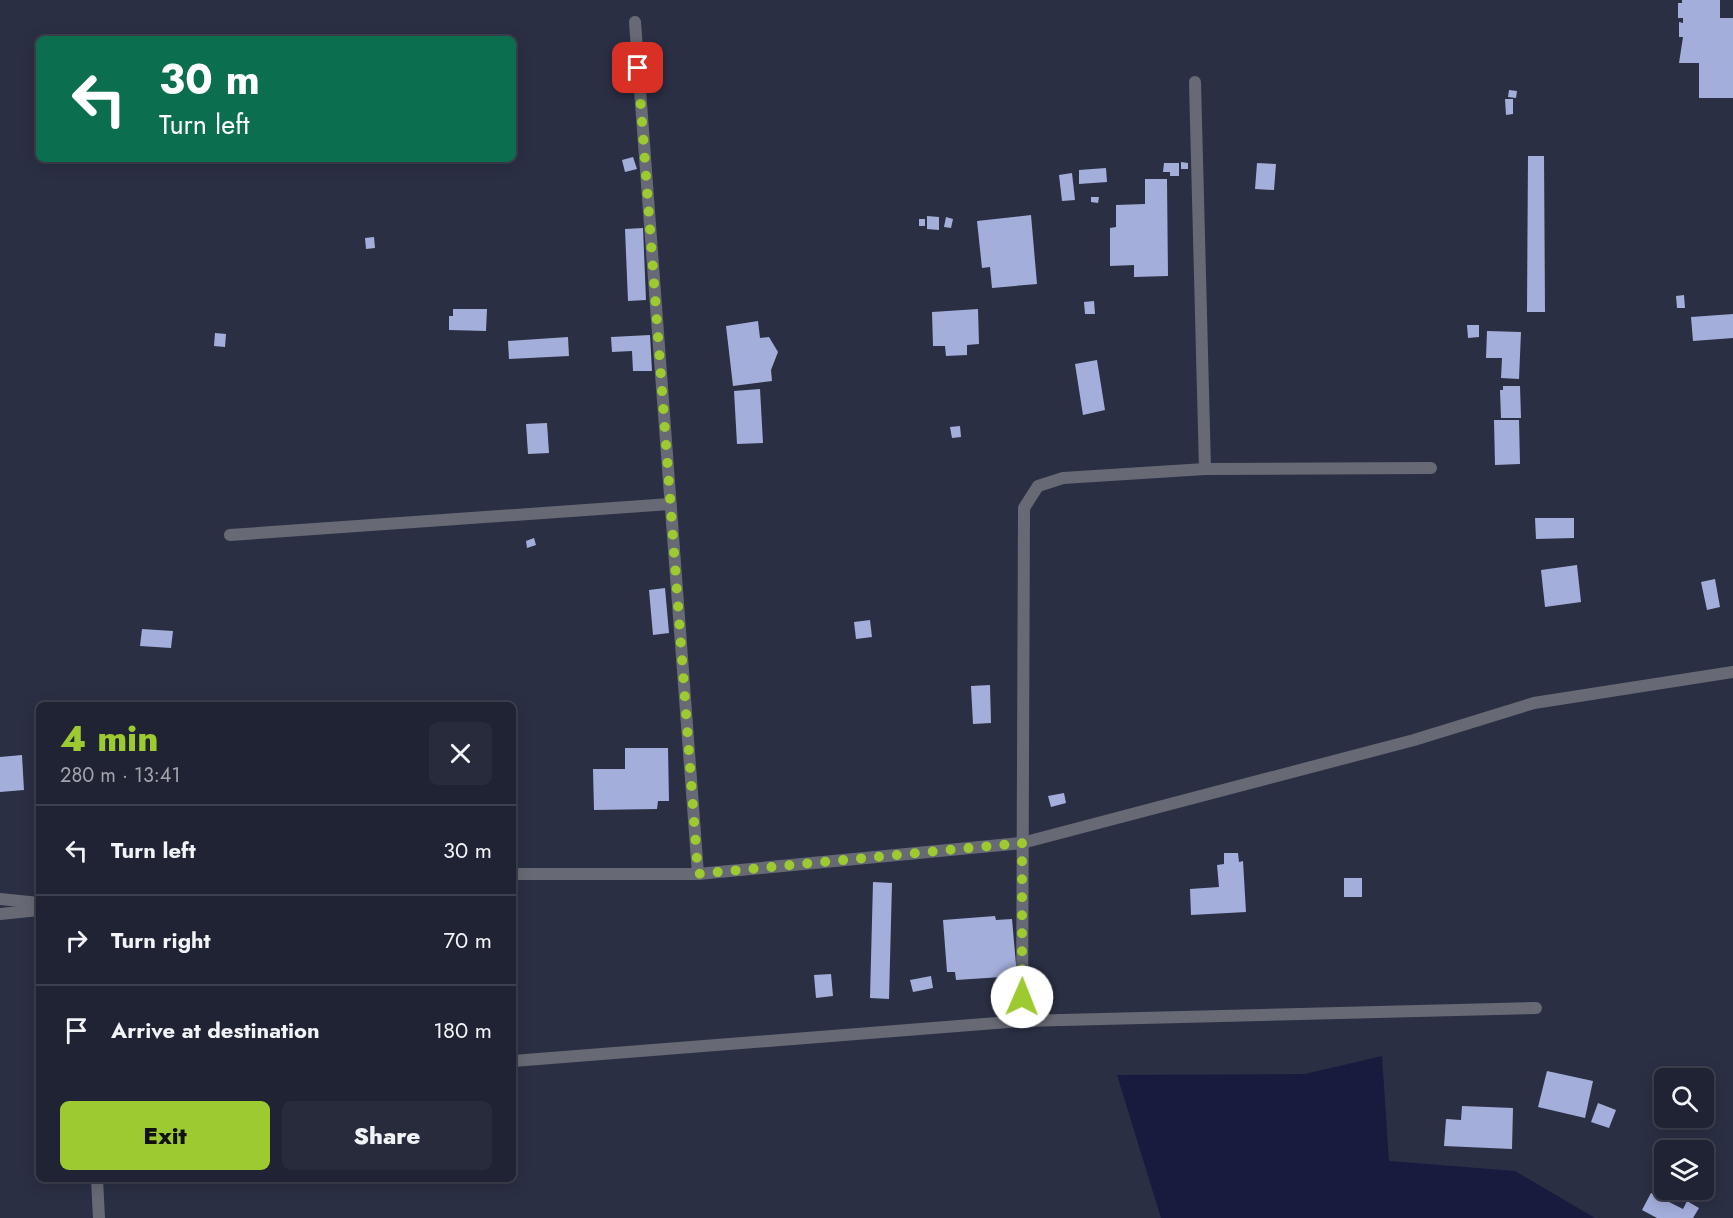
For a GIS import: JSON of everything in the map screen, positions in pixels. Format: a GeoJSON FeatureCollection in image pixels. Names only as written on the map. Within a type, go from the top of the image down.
{"type":"FeatureCollection","features":[{"type":"Feature","properties":{"kind":"street"},"geometry":{"type":"LineString","coordinates":[[635,22],[670,504],[686,683],[698,874]]}},
{"type":"Feature","properties":{"kind":"street"},"geometry":{"type":"LineString","coordinates":[[1195,82],[1205,469]]}},
{"type":"Feature","properties":{"kind":"street"},"geometry":{"type":"LineString","coordinates":[[1022,1021],[1024,508],[1038,486],[1063,478],[1205,469],[1431,468]]}},
{"type":"Feature","properties":{"kind":"street"},"geometry":{"type":"LineString","coordinates":[[230,535],[670,504]]}},
{"type":"Feature","properties":{"kind":"street"},"geometry":{"type":"LineString","coordinates":[[516,874],[698,874],[1022,843],[1414,740],[1534,703],[1733,672]]}},
{"type":"Feature","properties":{"kind":"street"},"geometry":{"type":"LineString","coordinates":[[0,899],[36,903]]}},
{"type":"Feature","properties":{"kind":"street"},"geometry":{"type":"LineString","coordinates":[[0,914],[36,910]]}},
{"type":"Feature","properties":{"kind":"street"},"geometry":{"type":"LineString","coordinates":[[516,1061],[1022,1021],[1536,1008]]}},
{"type":"Feature","properties":{"kind":"street"},"geometry":{"type":"LineString","coordinates":[[97,1182],[99,1218]]}},
{"type":"Feature","properties":{"kind":"water"},"geometry":{"type":"Polygon","coordinates":[[[1382,1056],[1389,1161],[1515,1171],[1595,1218],[1161,1218],[1117,1075],[1305,1074],[1382,1056]]]}},
{"type":"Feature","properties":{"kind":"building"},"geometry":{"type":"Polygon","coordinates":[[[1682,0],[1720,0],[1720,18],[1733,18],[1733,98],[1699,98],[1699,63],[1679,63],[1683,37],[1679,37],[1679,22],[1683,23],[1683,18],[1678,18],[1678,3],[1682,3],[1682,0]]]}},
{"type":"Feature","properties":{"kind":"building"},"geometry":{"type":"Polygon","coordinates":[[[1509,90],[1517,91],[1516,98],[1508,97],[1509,90]]]}},
{"type":"Feature","properties":{"kind":"building"},"geometry":{"type":"Polygon","coordinates":[[[1505,99],[1513,99],[1513,114],[1506,115],[1505,99]]]}},
{"type":"Feature","properties":{"kind":"building"},"geometry":{"type":"Polygon","coordinates":[[[1528,156],[1544,156],[1545,312],[1527,312],[1528,156]]]}},
{"type":"Feature","properties":{"kind":"building"},"geometry":{"type":"Polygon","coordinates":[[[633,157],[637,169],[625,172],[622,160],[633,157]]]}},
{"type":"Feature","properties":{"kind":"building"},"geometry":{"type":"Polygon","coordinates":[[[1181,162],[1188,163],[1188,169],[1181,169],[1181,162]]]}},
{"type":"Feature","properties":{"kind":"building"},"geometry":{"type":"Polygon","coordinates":[[[1164,163],[1179,163],[1179,176],[1170,176],[1170,172],[1163,172],[1164,163]]]}},
{"type":"Feature","properties":{"kind":"building"},"geometry":{"type":"Polygon","coordinates":[[[1257,163],[1276,164],[1274,190],[1255,189],[1257,163]]]}},
{"type":"Feature","properties":{"kind":"building"},"geometry":{"type":"Polygon","coordinates":[[[1106,168],[1107,182],[1079,184],[1079,170],[1106,168]]]}},
{"type":"Feature","properties":{"kind":"building"},"geometry":{"type":"Polygon","coordinates":[[[1072,173],[1075,200],[1062,201],[1059,175],[1072,173]]]}},
{"type":"Feature","properties":{"kind":"building"},"geometry":{"type":"Polygon","coordinates":[[[1145,179],[1167,179],[1168,276],[1134,277],[1134,265],[1110,266],[1110,228],[1116,227],[1116,205],[1145,204],[1145,179]]]}},
{"type":"Feature","properties":{"kind":"building"},"geometry":{"type":"Polygon","coordinates":[[[1091,197],[1099,197],[1098,203],[1091,202],[1091,197]]]}},
{"type":"Feature","properties":{"kind":"building"},"geometry":{"type":"Polygon","coordinates":[[[1031,215],[1037,284],[992,288],[990,267],[982,268],[977,221],[1031,215]]]}},
{"type":"Feature","properties":{"kind":"building"},"geometry":{"type":"Polygon","coordinates":[[[927,216],[939,217],[939,230],[927,229],[927,216]]]}},
{"type":"Feature","properties":{"kind":"building"},"geometry":{"type":"Polygon","coordinates":[[[946,217],[953,219],[951,228],[944,227],[946,217]]]}},
{"type":"Feature","properties":{"kind":"building"},"geometry":{"type":"Polygon","coordinates":[[[919,219],[925,219],[925,226],[919,226],[919,219]]]}},
{"type":"Feature","properties":{"kind":"building"},"geometry":{"type":"Polygon","coordinates":[[[643,228],[646,300],[628,301],[625,229],[643,228]]]}},
{"type":"Feature","properties":{"kind":"building"},"geometry":{"type":"Polygon","coordinates":[[[374,237],[375,248],[366,249],[365,238],[374,237]]]}},
{"type":"Feature","properties":{"kind":"building"},"geometry":{"type":"Polygon","coordinates":[[[1684,295],[1685,308],[1677,308],[1676,296],[1684,295]]]}},
{"type":"Feature","properties":{"kind":"building"},"geometry":{"type":"Polygon","coordinates":[[[1094,301],[1095,314],[1085,314],[1084,302],[1094,301]]]}},
{"type":"Feature","properties":{"kind":"building"},"geometry":{"type":"Polygon","coordinates":[[[453,309],[487,309],[486,331],[449,330],[449,316],[453,316],[453,309]]]}},
{"type":"Feature","properties":{"kind":"building"},"geometry":{"type":"Polygon","coordinates":[[[978,309],[979,344],[967,345],[967,355],[946,356],[945,346],[933,346],[932,312],[978,309]]]}},
{"type":"Feature","properties":{"kind":"building"},"geometry":{"type":"Polygon","coordinates":[[[1733,314],[1733,338],[1693,341],[1691,317],[1733,314]]]}},
{"type":"Feature","properties":{"kind":"building"},"geometry":{"type":"Polygon","coordinates":[[[758,321],[760,338],[769,337],[778,352],[771,370],[772,381],[733,386],[726,326],[758,321]]]}},
{"type":"Feature","properties":{"kind":"building"},"geometry":{"type":"Polygon","coordinates":[[[1467,325],[1479,325],[1479,337],[1468,338],[1467,325]]]}},
{"type":"Feature","properties":{"kind":"building"},"geometry":{"type":"Polygon","coordinates":[[[1487,331],[1521,332],[1519,379],[1501,378],[1502,358],[1486,358],[1487,331]]]}},
{"type":"Feature","properties":{"kind":"building"},"geometry":{"type":"Polygon","coordinates":[[[215,333],[226,334],[225,347],[214,346],[215,333]]]}},
{"type":"Feature","properties":{"kind":"building"},"geometry":{"type":"Polygon","coordinates":[[[650,335],[652,371],[633,371],[632,351],[612,352],[611,337],[650,335]]]}},
{"type":"Feature","properties":{"kind":"building"},"geometry":{"type":"Polygon","coordinates":[[[568,337],[569,356],[509,359],[508,341],[568,337]]]}},
{"type":"Feature","properties":{"kind":"building"},"geometry":{"type":"Polygon","coordinates":[[[1097,360],[1105,410],[1083,415],[1075,364],[1097,360]]]}},
{"type":"Feature","properties":{"kind":"building"},"geometry":{"type":"Polygon","coordinates":[[[1503,386],[1520,386],[1521,418],[1501,418],[1500,390],[1503,390],[1503,386]]]}},
{"type":"Feature","properties":{"kind":"building"},"geometry":{"type":"Polygon","coordinates":[[[760,389],[763,443],[737,444],[734,391],[760,389]]]}},
{"type":"Feature","properties":{"kind":"building"},"geometry":{"type":"Polygon","coordinates":[[[1494,420],[1519,420],[1520,464],[1495,465],[1494,420]]]}},
{"type":"Feature","properties":{"kind":"building"},"geometry":{"type":"Polygon","coordinates":[[[547,423],[549,453],[528,454],[526,424],[547,423]]]}},
{"type":"Feature","properties":{"kind":"building"},"geometry":{"type":"Polygon","coordinates":[[[960,426],[961,437],[952,438],[950,427],[960,426]]]}},
{"type":"Feature","properties":{"kind":"building"},"geometry":{"type":"Polygon","coordinates":[[[1535,518],[1574,518],[1574,538],[1536,539],[1535,518]]]}},
{"type":"Feature","properties":{"kind":"building"},"geometry":{"type":"Polygon","coordinates":[[[534,538],[536,545],[527,548],[526,541],[534,538]]]}},
{"type":"Feature","properties":{"kind":"building"},"geometry":{"type":"Polygon","coordinates":[[[1577,565],[1581,602],[1545,607],[1541,570],[1577,565]]]}},
{"type":"Feature","properties":{"kind":"building"},"geometry":{"type":"Polygon","coordinates":[[[1715,579],[1720,607],[1707,610],[1701,582],[1715,579]]]}},
{"type":"Feature","properties":{"kind":"building"},"geometry":{"type":"Polygon","coordinates":[[[665,588],[669,633],[653,635],[649,590],[665,588]]]}},
{"type":"Feature","properties":{"kind":"building"},"geometry":{"type":"Polygon","coordinates":[[[870,620],[872,637],[856,639],[854,622],[870,620]]]}},
{"type":"Feature","properties":{"kind":"building"},"geometry":{"type":"Polygon","coordinates":[[[142,629],[173,631],[171,648],[140,646],[142,629]]]}},
{"type":"Feature","properties":{"kind":"building"},"geometry":{"type":"Polygon","coordinates":[[[990,685],[991,723],[973,724],[971,686],[990,685]]]}},
{"type":"Feature","properties":{"kind":"building"},"geometry":{"type":"Polygon","coordinates":[[[625,748],[668,748],[669,801],[658,801],[657,809],[594,810],[593,769],[625,769],[625,748]]]}},
{"type":"Feature","properties":{"kind":"building"},"geometry":{"type":"Polygon","coordinates":[[[22,755],[24,790],[0,792],[0,757],[22,755]]]}},
{"type":"Feature","properties":{"kind":"building"},"geometry":{"type":"Polygon","coordinates":[[[1064,793],[1066,803],[1051,807],[1048,796],[1064,793]]]}},
{"type":"Feature","properties":{"kind":"building"},"geometry":{"type":"Polygon","coordinates":[[[1224,853],[1238,853],[1239,862],[1243,861],[1246,912],[1191,915],[1190,889],[1219,887],[1217,865],[1224,864],[1224,853]]]}},
{"type":"Feature","properties":{"kind":"building"},"geometry":{"type":"Polygon","coordinates":[[[1344,878],[1362,878],[1362,897],[1344,897],[1344,878]]]}},
{"type":"Feature","properties":{"kind":"building"},"geometry":{"type":"Polygon","coordinates":[[[873,882],[892,883],[889,999],[870,998],[873,882]]]}},
{"type":"Feature","properties":{"kind":"building"},"geometry":{"type":"Polygon","coordinates":[[[995,916],[996,920],[1012,919],[1017,976],[956,980],[955,972],[947,972],[943,920],[995,916]]]}},
{"type":"Feature","properties":{"kind":"building"},"geometry":{"type":"Polygon","coordinates":[[[831,974],[833,996],[816,998],[814,975],[831,974]]]}},
{"type":"Feature","properties":{"kind":"building"},"geometry":{"type":"Polygon","coordinates":[[[931,976],[933,988],[913,992],[910,980],[931,976]]]}},
{"type":"Feature","properties":{"kind":"building"},"geometry":{"type":"Polygon","coordinates":[[[1547,1071],[1593,1081],[1585,1118],[1538,1107],[1547,1071]]]}},
{"type":"Feature","properties":{"kind":"building"},"geometry":{"type":"Polygon","coordinates":[[[1598,1103],[1616,1110],[1609,1128],[1591,1122],[1598,1103]]]}},
{"type":"Feature","properties":{"kind":"building"},"geometry":{"type":"Polygon","coordinates":[[[1462,1106],[1513,1108],[1512,1149],[1444,1146],[1446,1119],[1461,1120],[1462,1106]]]}},
{"type":"Feature","properties":{"kind":"building"},"geometry":{"type":"Polygon","coordinates":[[[1651,1193],[1654,1194],[1654,1200],[1665,1200],[1683,1209],[1687,1201],[1699,1208],[1693,1218],[1657,1218],[1642,1210],[1651,1193]]]}},
{"type":"Feature","properties":{"kind":"route"},"geometry":{"type":"LineString","coordinates":[[638,68],[670,504],[686,683],[698,874],[801,862],[1022,843],[1022,997]]}}]}
